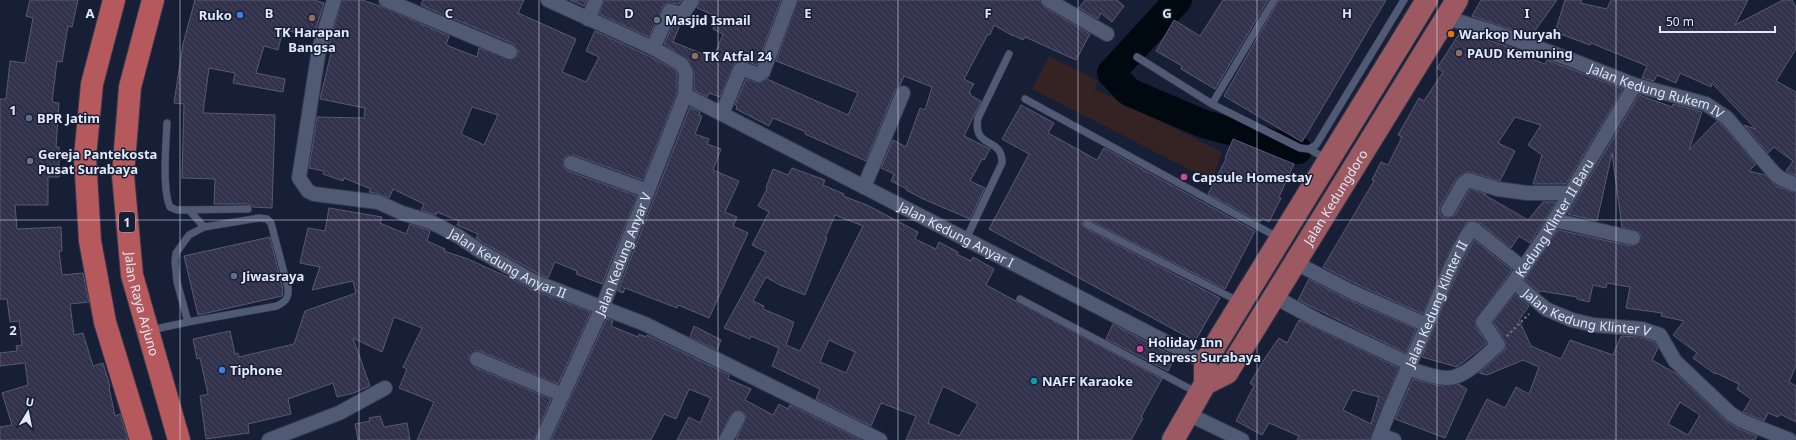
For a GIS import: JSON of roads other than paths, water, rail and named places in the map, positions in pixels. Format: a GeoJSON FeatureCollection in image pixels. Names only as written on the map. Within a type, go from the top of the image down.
{"type":"FeatureCollection","features":[{"type":"Feature","properties":{"kind":"highway"},"geometry":{"type":"LineString","coordinates":[[114,0],[92,84],[84,157],[90,241],[105,322],[141,440]]}},
{"type":"Feature","properties":{"kind":"highway","name":"Jalan Raya Arjuno"},"geometry":{"type":"LineString","coordinates":[[153,0],[130,87],[123,175],[132,275],[179,440]]}},
{"type":"Feature","properties":{"kind":"main road","name":"Jalan Kedungdoro"},"geometry":{"type":"LineString","coordinates":[[1205,362],[1427,0]]}},
{"type":"Feature","properties":{"kind":"main road","name":"Jalan Kedungdoro"},"geometry":{"type":"LineString","coordinates":[[1227,374],[1452,9]]}},
{"type":"Feature","properties":{"kind":"main road"},"geometry":{"type":"LineString","coordinates":[[1173,440],[1202,389],[1205,362]]}},
{"type":"Feature","properties":{"kind":"main road"},"geometry":{"type":"LineString","coordinates":[[1202,389],[1227,374]]}},
{"type":"Feature","properties":{"kind":"street","name":"Jalan Kedung Anyar II"},"geometry":{"type":"LineString","coordinates":[[334,0],[319,49],[298,178],[308,191],[314,194],[378,202],[402,213],[431,222],[458,236],[477,249],[533,281],[645,324],[875,439]]}},
{"type":"Feature","properties":{"kind":"street"},"geometry":{"type":"LineString","coordinates":[[386,0],[510,52]]}},
{"type":"Feature","properties":{"kind":"street"},"geometry":{"type":"LineString","coordinates":[[548,0],[653,48],[670,11],[683,14],[692,0]]}},
{"type":"Feature","properties":{"kind":"street"},"geometry":{"type":"LineString","coordinates":[[588,19],[596,0]]}},
{"type":"Feature","properties":{"kind":"street"},"geometry":{"type":"LineString","coordinates":[[722,114],[740,70],[743,69],[759,75],[763,72],[790,0]]}},
{"type":"Feature","properties":{"kind":"street"},"geometry":{"type":"LineString","coordinates":[[1048,0],[1108,34]]}},
{"type":"Feature","properties":{"kind":"street","name":"Jalan Kedung Rukem IV"},"geometry":{"type":"LineString","coordinates":[[1452,9],[1494,32],[1636,85],[1680,98],[1695,100],[1716,109],[1728,118],[1774,173],[1780,178],[1796,185]]}},
{"type":"Feature","properties":{"kind":"street","name":"Jalan Kedung Anyar V"},"geometry":{"type":"LineString","coordinates":[[545,439],[562,395],[602,308],[685,95],[686,72],[681,64],[653,48]]}},
{"type":"Feature","properties":{"kind":"street","name":"Kedung Klinter II Baru"},"geometry":{"type":"LineString","coordinates":[[1408,366],[1445,378],[1453,377],[1465,371],[1498,345],[1483,322],[1514,282],[1554,220],[1636,85]]}},
{"type":"Feature","properties":{"kind":"street"},"geometry":{"type":"LineString","coordinates":[[864,187],[903,93]]}},
{"type":"Feature","properties":{"kind":"street","name":"Jalan Kedung Anyar I"},"geometry":{"type":"LineString","coordinates":[[685,95],[1227,374]]}},
{"type":"Feature","properties":{"kind":"street"},"geometry":{"type":"LineString","coordinates":[[571,163],[648,191]]}},
{"type":"Feature","properties":{"kind":"street"},"geometry":{"type":"LineString","coordinates":[[1448,210],[1463,184],[1468,180],[1498,189],[1527,193],[1570,193]]}},
{"type":"Feature","properties":{"kind":"street"},"geometry":{"type":"LineString","coordinates":[[1554,220],[1633,238]]}},
{"type":"Feature","properties":{"kind":"street","name":"Jalan Kedung Klinter II"},"geometry":{"type":"LineString","coordinates":[[1379,437],[1450,268],[1463,243],[1472,230],[1523,268]]}},
{"type":"Feature","properties":{"kind":"street"},"geometry":{"type":"LineString","coordinates":[[1296,262],[1350,291],[1427,325]]}},
{"type":"Feature","properties":{"kind":"street","name":"Jalan Kedung Klinter V"},"geometry":{"type":"LineString","coordinates":[[1514,282],[1550,311],[1572,320],[1594,325],[1642,329],[1660,335],[1675,361],[1731,414],[1742,421],[1790,440]]}},
{"type":"Feature","properties":{"kind":"street"},"geometry":{"type":"LineString","coordinates":[[1274,297],[1408,366]]}},
{"type":"Feature","properties":{"kind":"street"},"geometry":{"type":"LineString","coordinates":[[477,359],[562,395]]}},
{"type":"Feature","properties":{"kind":"street"},"geometry":{"type":"LineString","coordinates":[[269,440],[339,413],[384,388]]}},
{"type":"Feature","properties":{"kind":"street"},"geometry":{"type":"LineString","coordinates":[[1188,414],[1242,440]]}},
{"type":"Feature","properties":{"kind":"street"},"geometry":{"type":"LineString","coordinates":[[726,440],[738,418]]}},
{"type":"Feature","properties":{"kind":"street"},"geometry":{"type":"LineString","coordinates":[[1379,437],[1394,440]]}},
{"type":"Feature","properties":{"kind":"lane"},"geometry":{"type":"LineString","coordinates":[[1212,104],[1274,0]]}},
{"type":"Feature","properties":{"kind":"lane"},"geometry":{"type":"LineString","coordinates":[[1309,149],[1316,145],[1404,0]]}},
{"type":"Feature","properties":{"kind":"lane"},"geometry":{"type":"LineString","coordinates":[[966,239],[1002,163],[1002,156],[996,147],[978,135],[976,129],[978,118],[1009,54]]}},
{"type":"Feature","properties":{"kind":"lane"},"geometry":{"type":"LineString","coordinates":[[1137,57],[1212,104],[1300,148],[1309,149],[1329,160]]}},
{"type":"Feature","properties":{"kind":"lane"},"geometry":{"type":"LineString","coordinates":[[1025,99],[1280,239]]}},
{"type":"Feature","properties":{"kind":"lane"},"geometry":{"type":"LineString","coordinates":[[166,123],[167,201],[170,207],[177,210],[248,209]]}},
{"type":"Feature","properties":{"kind":"lane"},"geometry":{"type":"LineString","coordinates":[[189,210],[204,227]]}},
{"type":"Feature","properties":{"kind":"lane"},"geometry":{"type":"LineString","coordinates":[[148,331],[188,322],[277,306],[285,301],[288,296],[288,288],[272,223],[266,219],[259,218],[204,227],[189,236],[176,253],[175,262],[177,282],[188,322]]}},
{"type":"Feature","properties":{"kind":"lane"},"geometry":{"type":"LineString","coordinates":[[1087,224],[1242,302]]}},
{"type":"Feature","properties":{"kind":"lane"},"geometry":{"type":"LineString","coordinates":[[1020,299],[1202,389]]}},
{"type":"Feature","properties":{"kind":"waterway"},"geometry":{"type":"LineString","coordinates":[[1178,0],[1111,73],[1129,92],[1204,124],[1298,150]]}},
{"type":"Feature","properties":{"kind":"place","name":"Ruko"},"geometry":{"type":"Point","coordinates":[240,15]}},
{"type":"Feature","properties":{"kind":"place","name":"TK Harapan Bangsa"},"geometry":{"type":"Point","coordinates":[312,18]}},
{"type":"Feature","properties":{"kind":"place","name":"Masjid Ismail"},"geometry":{"type":"Point","coordinates":[657,20]}},
{"type":"Feature","properties":{"kind":"place","name":"Warkop Nuryah"},"geometry":{"type":"Point","coordinates":[1451,34]}},
{"type":"Feature","properties":{"kind":"place","name":"PAUD Kemuning"},"geometry":{"type":"Point","coordinates":[1459,53]}},
{"type":"Feature","properties":{"kind":"place","name":"TK Atfal 24"},"geometry":{"type":"Point","coordinates":[695,56]}},
{"type":"Feature","properties":{"kind":"place","name":"BPR Jatim"},"geometry":{"type":"Point","coordinates":[29,118]}},
{"type":"Feature","properties":{"kind":"place","name":"Gereja Pantekosta Pusat Surabaya"},"geometry":{"type":"Point","coordinates":[30,161]}},
{"type":"Feature","properties":{"kind":"place","name":"Capsule Homestay"},"geometry":{"type":"Point","coordinates":[1184,177]}},
{"type":"Feature","properties":{"kind":"place","name":"Jiwasraya"},"geometry":{"type":"Point","coordinates":[234,276]}},
{"type":"Feature","properties":{"kind":"place","name":"Holiday Inn Express Surabaya"},"geometry":{"type":"Point","coordinates":[1140,349]}},
{"type":"Feature","properties":{"kind":"place","name":"Tiphone"},"geometry":{"type":"Point","coordinates":[222,370]}},
{"type":"Feature","properties":{"kind":"place","name":"NAFF Karaoke"},"geometry":{"type":"Point","coordinates":[1034,381]}}]}
